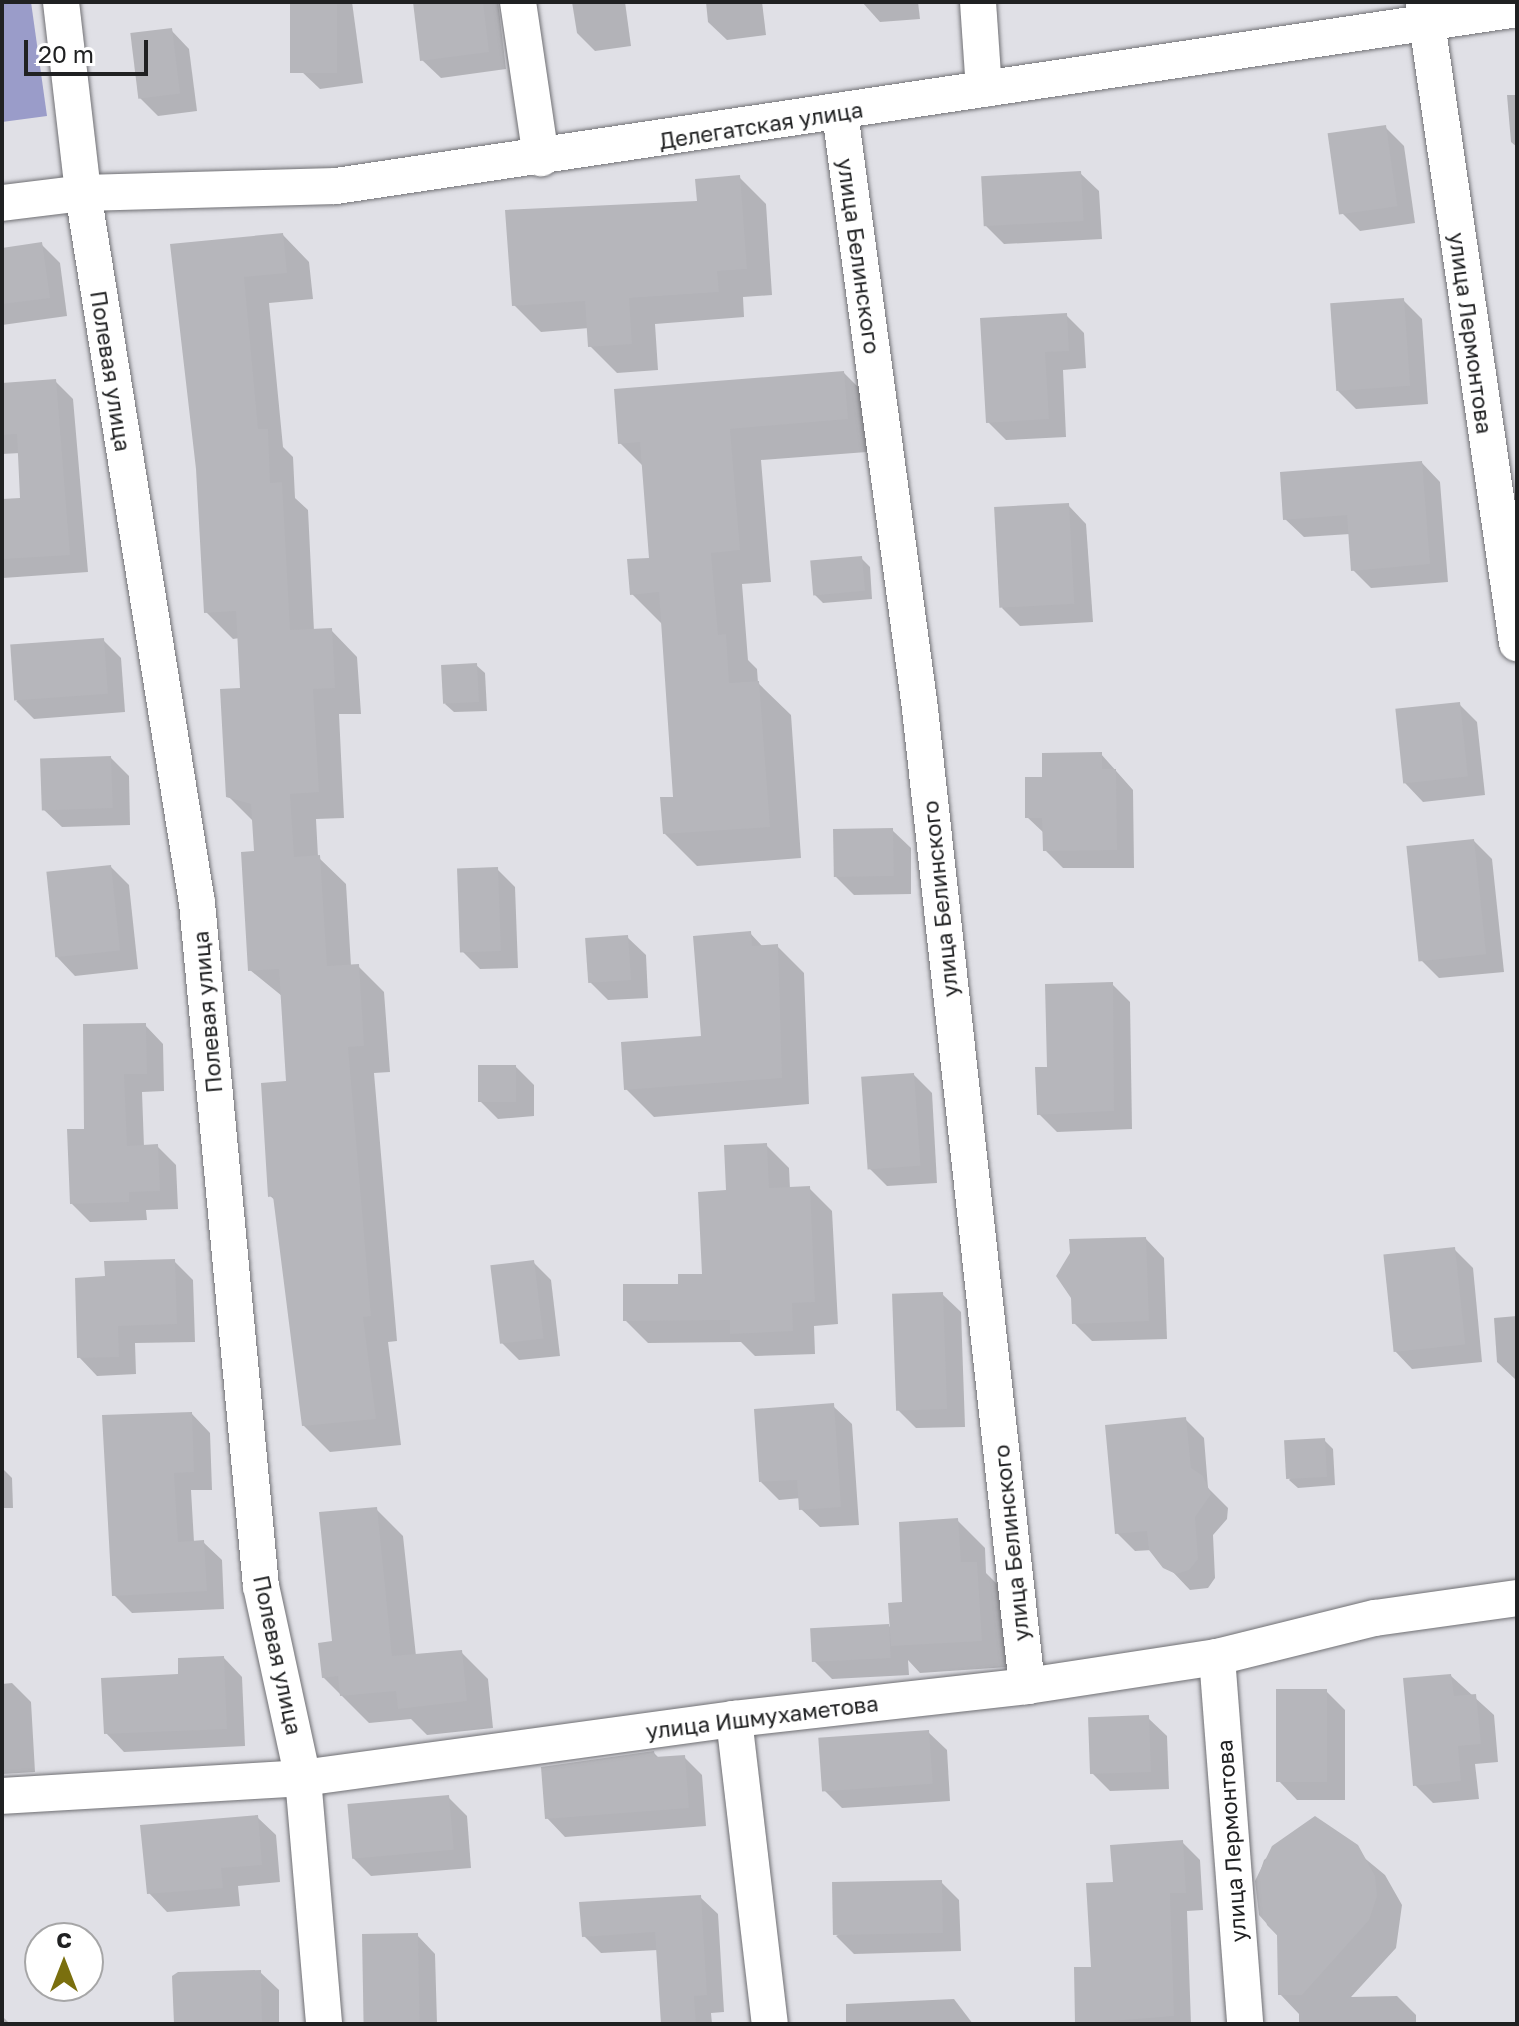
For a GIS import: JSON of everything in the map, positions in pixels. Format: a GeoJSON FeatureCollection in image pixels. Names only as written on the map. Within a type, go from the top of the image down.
{"type":"FeatureCollection","features":[{"type":"Feature","properties":{"kind":"street","name":"Полевая улица"},"geometry":{"type":"LineString","coordinates":[[61,2],[83,193],[197,903],[261,1586],[303,1778],[324,2024]]}},
{"type":"Feature","properties":{"kind":"street"},"geometry":{"type":"LineString","coordinates":[[518,2],[541,158]]}},
{"type":"Feature","properties":{"kind":"street"},"geometry":{"type":"LineString","coordinates":[[978,2],[984,89]]}},
{"type":"Feature","properties":{"kind":"street","name":"Делегатская улица"},"geometry":{"type":"LineString","coordinates":[[2,203],[83,193],[336,186],[840,113],[1425,13],[1517,9]]}},
{"type":"Feature","properties":{"kind":"street","name":"улица Лермонтова"},"geometry":{"type":"LineString","coordinates":[[1425,13],[1517,643]]}},
{"type":"Feature","properties":{"kind":"street","name":"улица Белинского"},"geometry":{"type":"LineString","coordinates":[[840,113],[920,709],[1027,1686]]}},
{"type":"Feature","properties":{"kind":"street","name":"улица Ишмухаметова"},"geometry":{"type":"LineString","coordinates":[[2,1796],[303,1778],[734,1719],[1027,1686],[1217,1657],[1375,1618],[1517,1598]]}},
{"type":"Feature","properties":{"kind":"street","name":"улица Лермонтова"},"geometry":{"type":"LineString","coordinates":[[1217,1657],[1245,2024]]}},
{"type":"Feature","properties":{"kind":"street"},"geometry":{"type":"LineString","coordinates":[[734,1719],[770,2024]]}},
{"type":"Feature","properties":{"kind":"shaded area"},"geometry":{"type":"Polygon","coordinates":[[[2,2],[31,2],[47,116],[2,122],[2,2]]]}},
{"type":"Feature","properties":{"kind":"building"},"geometry":{"type":"Polygon","coordinates":[[[290,2],[337,2],[337,73],[290,73],[290,2]]]}},
{"type":"Feature","properties":{"kind":"building"},"geometry":{"type":"Polygon","coordinates":[[[413,2],[483,2],[489,52],[420,61],[413,2]]]}},
{"type":"Feature","properties":{"kind":"building"},"geometry":{"type":"Polygon","coordinates":[[[172,28],[180,94],[138,99],[130,33],[172,28]]]}},
{"type":"Feature","properties":{"kind":"building"},"geometry":{"type":"Polygon","coordinates":[[[1386,125],[1397,206],[1339,214],[1328,133],[1386,125]]]}},
{"type":"Feature","properties":{"kind":"building"},"geometry":{"type":"Polygon","coordinates":[[[1081,171],[1084,221],[984,226],[981,176],[1081,171]]]}},
{"type":"Feature","properties":{"kind":"building"},"geometry":{"type":"Polygon","coordinates":[[[740,175],[747,269],[717,271],[719,292],[629,298],[632,344],[588,347],[585,301],[512,306],[505,210],[697,201],[695,179],[740,175]]]}},
{"type":"Feature","properties":{"kind":"building"},"geometry":{"type":"Polygon","coordinates":[[[283,233],[287,273],[244,277],[258,429],[268,429],[270,483],[282,482],[290,630],[332,628],[335,688],[313,689],[319,792],[290,794],[294,857],[320,855],[327,966],[359,964],[364,1046],[348,1047],[371,1316],[363,1317],[376,1419],[302,1426],[273,1196],[268,1197],[261,1083],[286,1081],[279,969],[248,971],[241,852],[254,851],[251,804],[226,797],[220,689],[240,688],[236,611],[204,613],[196,469],[170,244],[283,233]]]}},
{"type":"Feature","properties":{"kind":"building"},"geometry":{"type":"Polygon","coordinates":[[[42,242],[50,298],[2,304],[2,248],[42,242]]]}},
{"type":"Feature","properties":{"kind":"building"},"geometry":{"type":"Polygon","coordinates":[[[1404,298],[1410,386],[1336,391],[1330,303],[1404,298]]]}},
{"type":"Feature","properties":{"kind":"building"},"geometry":{"type":"Polygon","coordinates":[[[1067,313],[1069,351],[1045,352],[1049,419],[986,423],[980,318],[1067,313]]]}},
{"type":"Feature","properties":{"kind":"building"},"geometry":{"type":"Polygon","coordinates":[[[844,371],[848,419],[730,429],[740,550],[711,553],[718,635],[726,634],[729,683],[759,681],[770,827],[663,834],[660,797],[673,797],[659,592],[630,595],[627,559],[649,558],[640,442],[618,444],[614,389],[844,371]]]}},
{"type":"Feature","properties":{"kind":"building"},"geometry":{"type":"Polygon","coordinates":[[[56,379],[70,555],[2,559],[2,499],[20,498],[17,434],[2,435],[2,383],[56,379]]]}},
{"type":"Feature","properties":{"kind":"building"},"geometry":{"type":"Polygon","coordinates":[[[1422,461],[1430,564],[1351,571],[1347,515],[1283,520],[1280,472],[1422,461]]]}},
{"type":"Feature","properties":{"kind":"building"},"geometry":{"type":"Polygon","coordinates":[[[1069,503],[1074,604],[999,608],[994,507],[1069,503]]]}},
{"type":"Feature","properties":{"kind":"building"},"geometry":{"type":"Polygon","coordinates":[[[862,556],[865,591],[813,595],[810,561],[862,556]]]}},
{"type":"Feature","properties":{"kind":"building"},"geometry":{"type":"Polygon","coordinates":[[[104,638],[108,694],[14,700],[10,645],[104,638]]]}},
{"type":"Feature","properties":{"kind":"building"},"geometry":{"type":"Polygon","coordinates":[[[477,663],[479,702],[443,704],[441,665],[477,663]]]}},
{"type":"Feature","properties":{"kind":"building"},"geometry":{"type":"Polygon","coordinates":[[[1460,702],[1468,777],[1403,783],[1395,709],[1460,702]]]}},
{"type":"Feature","properties":{"kind":"building"},"geometry":{"type":"Polygon","coordinates":[[[1102,752],[1102,769],[1116,769],[1117,850],[1043,851],[1042,818],[1025,818],[1025,777],[1042,777],[1042,753],[1102,752]]]}},
{"type":"Feature","properties":{"kind":"building"},"geometry":{"type":"Polygon","coordinates":[[[111,756],[113,808],[42,810],[40,758],[111,756]]]}},
{"type":"Feature","properties":{"kind":"building"},"geometry":{"type":"Polygon","coordinates":[[[893,828],[894,876],[834,877],[833,829],[893,828]]]}},
{"type":"Feature","properties":{"kind":"building"},"geometry":{"type":"Polygon","coordinates":[[[1474,839],[1486,954],[1418,961],[1406,846],[1474,839]]]}},
{"type":"Feature","properties":{"kind":"building"},"geometry":{"type":"Polygon","coordinates":[[[111,865],[120,951],[55,957],[46,872],[111,865]]]}},
{"type":"Feature","properties":{"kind":"building"},"geometry":{"type":"Polygon","coordinates":[[[498,867],[501,951],[460,952],[457,868],[498,867]]]}},
{"type":"Feature","properties":{"kind":"building"},"geometry":{"type":"Polygon","coordinates":[[[751,931],[752,946],[778,944],[782,1078],[624,1090],[621,1042],[701,1036],[693,936],[751,931]]]}},
{"type":"Feature","properties":{"kind":"building"},"geometry":{"type":"Polygon","coordinates":[[[628,935],[631,980],[588,983],[585,938],[628,935]]]}},
{"type":"Feature","properties":{"kind":"building"},"geometry":{"type":"Polygon","coordinates":[[[1113,982],[1114,1111],[1037,1115],[1035,1067],[1047,1067],[1045,984],[1113,982]]]}},
{"type":"Feature","properties":{"kind":"building"},"geometry":{"type":"Polygon","coordinates":[[[146,1023],[147,1074],[124,1074],[127,1146],[158,1144],[160,1191],[129,1192],[129,1202],[70,1204],[67,1129],[84,1129],[83,1024],[146,1023]]]}},
{"type":"Feature","properties":{"kind":"building"},"geometry":{"type":"Polygon","coordinates":[[[478,1065],[516,1065],[516,1102],[478,1102],[478,1065]]]}},
{"type":"Feature","properties":{"kind":"building"},"geometry":{"type":"Polygon","coordinates":[[[914,1073],[920,1166],[868,1169],[861,1077],[914,1073]]]}},
{"type":"Feature","properties":{"kind":"building"},"geometry":{"type":"Polygon","coordinates":[[[767,1143],[769,1188],[810,1186],[815,1302],[792,1303],[793,1331],[730,1334],[730,1320],[623,1321],[623,1284],[678,1284],[678,1274],[702,1274],[698,1192],[726,1190],[724,1145],[767,1143]]]}},
{"type":"Feature","properties":{"kind":"building"},"geometry":{"type":"Polygon","coordinates":[[[1146,1237],[1149,1321],[1072,1324],[1071,1298],[1056,1276],[1070,1253],[1069,1239],[1146,1237]]]}},
{"type":"Feature","properties":{"kind":"building"},"geometry":{"type":"Polygon","coordinates":[[[1455,1247],[1465,1344],[1394,1352],[1383,1255],[1455,1247]]]}},
{"type":"Feature","properties":{"kind":"building"},"geometry":{"type":"Polygon","coordinates":[[[175,1259],[177,1324],[118,1326],[119,1357],[77,1358],[75,1278],[105,1276],[104,1261],[175,1259]]]}},
{"type":"Feature","properties":{"kind":"building"},"geometry":{"type":"Polygon","coordinates":[[[534,1260],[544,1338],[500,1344],[490,1265],[534,1260]]]}},
{"type":"Feature","properties":{"kind":"building"},"geometry":{"type":"Polygon","coordinates":[[[943,1292],[947,1409],[896,1411],[892,1294],[943,1292]]]}},
{"type":"Feature","properties":{"kind":"building"},"geometry":{"type":"Polygon","coordinates":[[[834,1403],[841,1507],[799,1510],[797,1480],[759,1482],[754,1409],[834,1403]]]}},
{"type":"Feature","properties":{"kind":"building"},"geometry":{"type":"Polygon","coordinates":[[[192,1412],[194,1472],[174,1473],[178,1542],[204,1540],[207,1591],[112,1596],[102,1415],[192,1412]]]}},
{"type":"Feature","properties":{"kind":"building"},"geometry":{"type":"Polygon","coordinates":[[[1186,1417],[1191,1468],[1203,1476],[1211,1494],[1195,1517],[1198,1559],[1189,1570],[1176,1574],[1163,1568],[1149,1550],[1147,1531],[1115,1534],[1105,1425],[1186,1417]]]}},
{"type":"Feature","properties":{"kind":"building"},"geometry":{"type":"Polygon","coordinates":[[[1325,1438],[1327,1477],[1286,1479],[1284,1440],[1325,1438]]]}},
{"type":"Feature","properties":{"kind":"building"},"geometry":{"type":"Polygon","coordinates":[[[377,1507],[392,1656],[462,1650],[467,1701],[398,1709],[396,1691],[340,1696],[338,1676],[322,1678],[318,1643],[332,1641],[319,1512],[377,1507]]]}},
{"type":"Feature","properties":{"kind":"building"},"geometry":{"type":"Polygon","coordinates":[[[958,1518],[961,1562],[977,1562],[982,1641],[891,1646],[888,1603],[902,1602],[899,1522],[958,1518]]]}},
{"type":"Feature","properties":{"kind":"building"},"geometry":{"type":"Polygon","coordinates":[[[889,1624],[891,1658],[812,1662],[810,1628],[889,1624]]]}},
{"type":"Feature","properties":{"kind":"building"},"geometry":{"type":"Polygon","coordinates":[[[224,1656],[227,1729],[104,1734],[101,1678],[178,1674],[178,1658],[224,1656]]]}},
{"type":"Feature","properties":{"kind":"building"},"geometry":{"type":"Polygon","coordinates":[[[1451,1674],[1454,1696],[1476,1694],[1481,1744],[1458,1746],[1461,1781],[1413,1786],[1403,1678],[1451,1674]]]}},
{"type":"Feature","properties":{"kind":"building"},"geometry":{"type":"Polygon","coordinates":[[[1276,1689],[1327,1689],[1327,1782],[1276,1782],[1276,1689]]]}},
{"type":"Feature","properties":{"kind":"building"},"geometry":{"type":"Polygon","coordinates":[[[1149,1715],[1151,1772],[1090,1774],[1088,1717],[1149,1715]]]}},
{"type":"Feature","properties":{"kind":"building"},"geometry":{"type":"Polygon","coordinates":[[[929,1730],[933,1784],[822,1792],[818,1738],[929,1730]]]}},
{"type":"Feature","properties":{"kind":"building"},"geometry":{"type":"Polygon","coordinates":[[[654,1751],[655,1757],[685,1755],[689,1808],[545,1819],[541,1767],[654,1751]]]}},
{"type":"Feature","properties":{"kind":"building"},"geometry":{"type":"Polygon","coordinates":[[[449,1795],[454,1850],[352,1859],[347,1804],[449,1795]]]}},
{"type":"Feature","properties":{"kind":"building"},"geometry":{"type":"Polygon","coordinates":[[[258,1815],[262,1865],[221,1868],[223,1888],[147,1894],[140,1825],[258,1815]]]}},
{"type":"Feature","properties":{"kind":"building"},"geometry":{"type":"Polygon","coordinates":[[[1315,1816],[1358,1845],[1375,1876],[1377,1896],[1369,1920],[1302,1995],[1278,1995],[1277,1935],[1259,1915],[1255,1881],[1272,1846],[1315,1816]]]}},
{"type":"Feature","properties":{"kind":"building"},"geometry":{"type":"Polygon","coordinates":[[[1183,1840],[1186,1893],[1170,1893],[1174,2016],[1075,2024],[1074,1967],[1091,1967],[1086,1883],[1113,1882],[1110,1845],[1183,1840]]]}},
{"type":"Feature","properties":{"kind":"building"},"geometry":{"type":"Polygon","coordinates":[[[942,1880],[943,1933],[833,1935],[832,1882],[942,1880]]]}},
{"type":"Feature","properties":{"kind":"building"},"geometry":{"type":"Polygon","coordinates":[[[701,1895],[707,1995],[694,1996],[696,2024],[661,2024],[655,1932],[582,1937],[579,1902],[701,1895]]]}},
{"type":"Feature","properties":{"kind":"building"},"geometry":{"type":"Polygon","coordinates":[[[418,1933],[420,2023],[364,2024],[362,1934],[418,1933]]]}},
{"type":"Feature","properties":{"kind":"building"},"geometry":{"type":"Polygon","coordinates":[[[261,1970],[262,2024],[174,2024],[172,1976],[178,1972],[261,1970]]]}}]}
